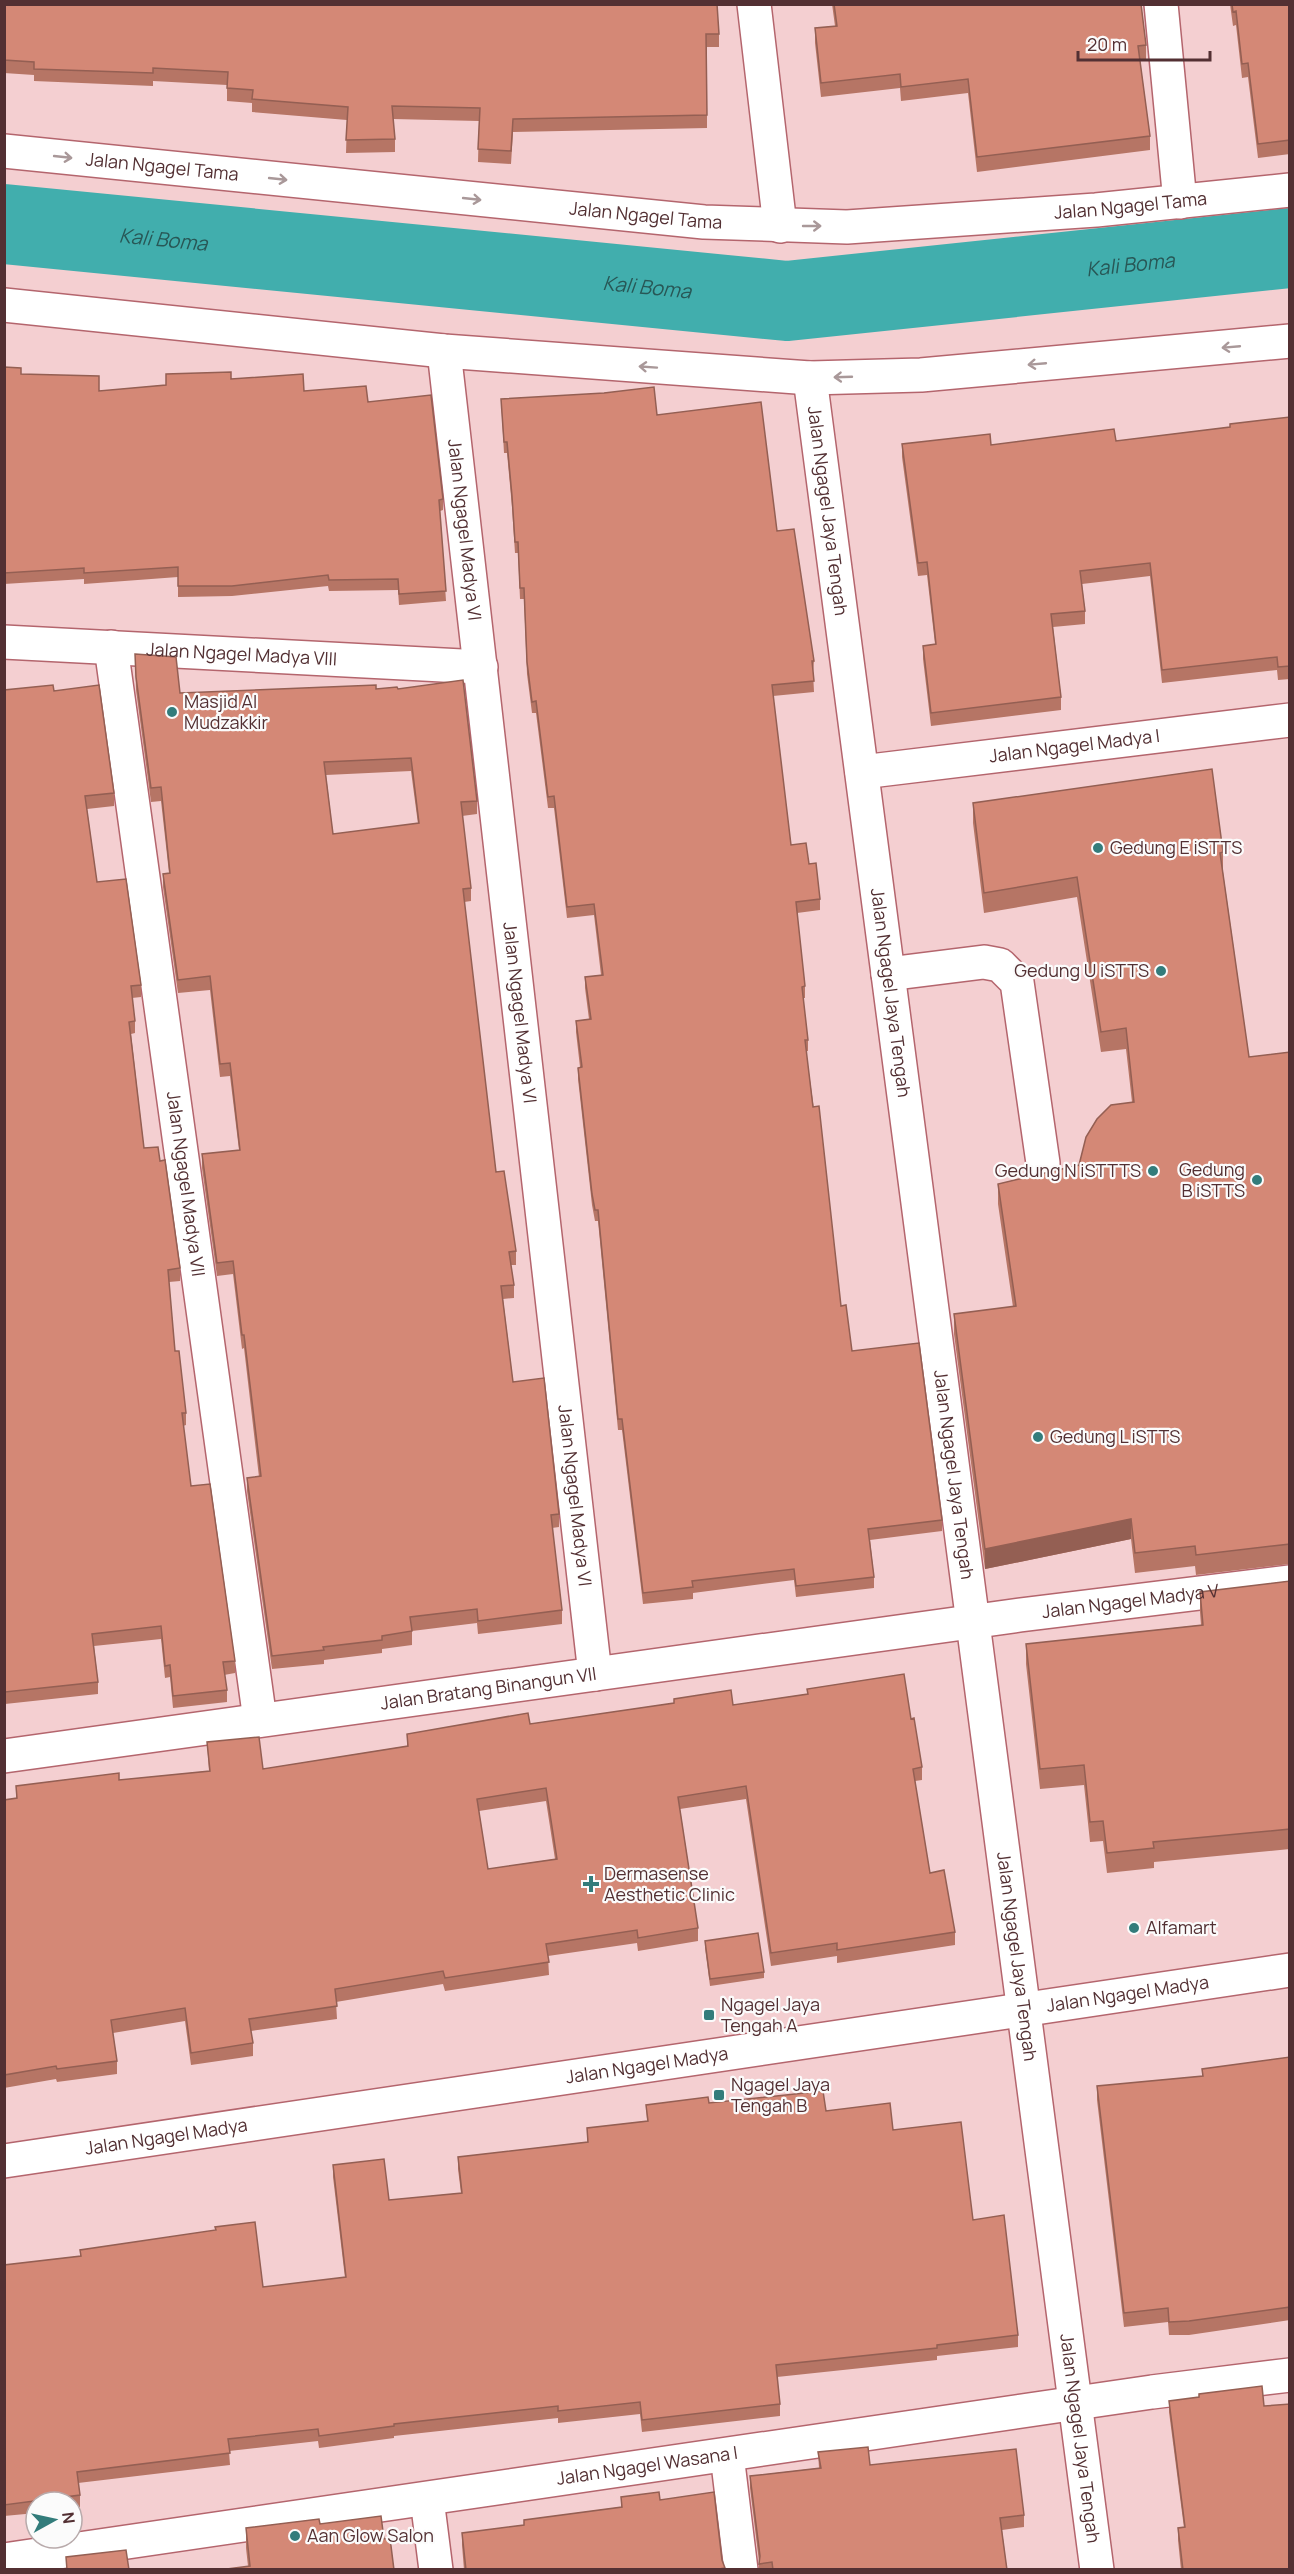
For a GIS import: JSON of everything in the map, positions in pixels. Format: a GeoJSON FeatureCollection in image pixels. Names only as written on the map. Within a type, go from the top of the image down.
{"type":"FeatureCollection","features":[{"type":"Feature","properties":{"kind":"street"},"geometry":{"type":"LineString","coordinates":[[754,4],[780,226]]}},
{"type":"Feature","properties":{"kind":"street"},"geometry":{"type":"LineString","coordinates":[[1161,4],[1180,202]]}},
{"type":"Feature","properties":{"kind":"street","name":"Jalan Ngagel Tama"},"geometry":{"type":"LineString","coordinates":[[4,151],[704,222],[780,226],[847,226],[1180,202],[1290,189]]}},
{"type":"Feature","properties":{"kind":"street"},"geometry":{"type":"LineString","coordinates":[[4,305],[444,351],[810,378],[921,375],[1290,341]]}},
{"type":"Feature","properties":{"kind":"street","name":"Jalan Ngagel Madya VI"},"geometry":{"type":"LineString","coordinates":[[444,351],[595,1674]]}},
{"type":"Feature","properties":{"kind":"street","name":"Jalan Ngagel Jaya Tengah"},"geometry":{"type":"LineString","coordinates":[[810,378],[1096,2570]]}},
{"type":"Feature","properties":{"kind":"street","name":"Jalan Ngagel Madya VIII"},"geometry":{"type":"LineString","coordinates":[[4,642],[481,667]]}},
{"type":"Feature","properties":{"kind":"street","name":"Jalan Ngagel Madya VII"},"geometry":{"type":"LineString","coordinates":[[111,647],[260,1720]]}},
{"type":"Feature","properties":{"kind":"street","name":"Jalan Ngagel Madya I"},"geometry":{"type":"LineString","coordinates":[[862,772],[1290,720]]}},
{"type":"Feature","properties":{"kind":"street"},"geometry":{"type":"LineString","coordinates":[[888,974],[984,962],[1000,965],[1017,982],[1043,1163]]}},
{"type":"Feature","properties":{"kind":"street","name":"Jalan Ngagel Madya V"},"geometry":{"type":"LineString","coordinates":[[972,1622],[1290,1582]]}},
{"type":"Feature","properties":{"kind":"street","name":"Jalan Bratang Binangun VII"},"geometry":{"type":"LineString","coordinates":[[4,1756],[972,1622]]}},
{"type":"Feature","properties":{"kind":"street","name":"Jalan Ngagel Madya"},"geometry":{"type":"LineString","coordinates":[[4,2161],[1290,1970]]}},
{"type":"Feature","properties":{"kind":"street","name":"Jalan Ngagel Wasana I"},"geometry":{"type":"LineString","coordinates":[[4,2560],[1075,2406],[1152,2392],[1290,2375]]}},
{"type":"Feature","properties":{"kind":"street"},"geometry":{"type":"LineString","coordinates":[[727,2455],[741,2570]]}},
{"type":"Feature","properties":{"kind":"street"},"geometry":{"type":"LineString","coordinates":[[427,2499],[436,2570]]}},
{"type":"Feature","properties":{"kind":"building"},"geometry":{"type":"Polygon","coordinates":[[[4,4],[717,4],[719,34],[706,34],[707,115],[513,119],[511,151],[478,149],[480,108],[392,106],[395,139],[346,140],[348,107],[252,99],[253,90],[227,88],[228,72],[153,68],[153,73],[34,69],[34,62],[4,60],[4,4]]]}},
{"type":"Feature","properties":{"kind":"building"},"geometry":{"type":"Polygon","coordinates":[[[834,4],[1141,4],[1146,45],[1138,46],[1150,136],[977,157],[968,79],[901,87],[900,74],[821,83],[815,28],[837,26],[834,4]]]}},
{"type":"Feature","properties":{"kind":"building"},"geometry":{"type":"Polygon","coordinates":[[[1232,4],[1290,4],[1290,140],[1258,144],[1248,63],[1242,64],[1236,11],[1233,12],[1232,4]]]}},
{"type":"Feature","properties":{"kind":"building"},"geometry":{"type":"Polygon","coordinates":[[[4,367],[21,368],[21,374],[99,376],[99,391],[166,385],[166,374],[231,372],[231,379],[303,374],[304,391],[366,386],[368,402],[431,395],[443,499],[439,500],[446,591],[399,594],[398,579],[329,580],[328,575],[232,586],[178,586],[178,567],[84,573],[84,568],[4,573],[4,367]]]}},
{"type":"Feature","properties":{"kind":"building"},"geometry":{"type":"Polygon","coordinates":[[[654,387],[657,415],[761,402],[777,531],[794,529],[814,661],[812,661],[814,681],[772,685],[791,845],[806,843],[809,864],[816,863],[820,899],[796,902],[805,986],[802,987],[808,1040],[805,1040],[813,1107],[819,1106],[841,1306],[846,1305],[852,1351],[919,1343],[942,1520],[868,1529],[874,1577],[796,1586],[794,1569],[692,1581],[693,1587],[643,1593],[622,1419],[618,1419],[598,1210],[595,1210],[592,1194],[578,1068],[582,1067],[576,1021],[591,1019],[585,977],[603,975],[594,904],[567,907],[554,796],[548,797],[536,701],[532,702],[527,662],[524,588],[520,588],[518,542],[515,542],[501,399],[604,393],[654,387]]]}},
{"type":"Feature","properties":{"kind":"building"},"geometry":{"type":"Polygon","coordinates":[[[1290,417],[1290,666],[1278,667],[1277,657],[1162,670],[1150,563],[1080,571],[1085,611],[1051,614],[1061,697],[931,713],[923,646],[936,644],[927,562],[918,563],[902,444],[990,434],[991,445],[1114,429],[1116,441],[1290,417]]]}},
{"type":"Feature","properties":{"kind":"building"},"geometry":{"type":"Polygon","coordinates":[[[135,654],[176,657],[180,693],[376,685],[376,689],[397,687],[398,689],[463,680],[477,801],[461,802],[471,888],[463,889],[496,1172],[504,1171],[516,1251],[509,1252],[514,1285],[501,1286],[513,1382],[544,1378],[559,1514],[551,1515],[562,1610],[478,1621],[477,1609],[410,1617],[412,1631],[382,1636],[382,1640],[272,1656],[247,1478],[261,1476],[244,1335],[242,1335],[233,1261],[217,1263],[202,1154],[240,1150],[230,1063],[220,1064],[210,976],[178,980],[163,874],[170,873],[161,787],[151,788],[135,654]],[[411,758],[324,762],[333,834],[419,823],[411,758]]]}},
{"type":"Feature","properties":{"kind":"building"},"geometry":{"type":"Polygon","coordinates":[[[53,685],[54,691],[99,685],[114,793],[85,796],[97,882],[126,879],[141,985],[131,986],[135,1021],[129,1022],[144,1148],[158,1147],[160,1161],[165,1160],[180,1268],[168,1270],[175,1351],[179,1351],[186,1413],[182,1413],[191,1486],[210,1484],[235,1661],[223,1662],[227,1690],[173,1696],[170,1665],[165,1666],[161,1626],[92,1634],[98,1682],[5,1692],[4,690],[53,685]]]}},
{"type":"Feature","properties":{"kind":"building"},"geometry":{"type":"Polygon","coordinates":[[[1212,769],[1223,852],[1220,853],[1249,1057],[1290,1052],[1290,1544],[1196,1555],[1195,1546],[1135,1553],[1131,1519],[985,1549],[954,1314],[1016,1306],[998,1184],[1079,1165],[1086,1137],[1097,1119],[1111,1105],[1134,1102],[1126,1028],[1101,1032],[1077,877],[984,893],[973,803],[1212,769]]]}},
{"type":"Feature","properties":{"kind":"building"},"geometry":{"type":"Polygon","coordinates":[[[1290,1581],[1290,1829],[1153,1842],[1154,1848],[1107,1853],[1103,1821],[1090,1822],[1084,1765],[1040,1769],[1026,1644],[1203,1625],[1200,1592],[1290,1581]]]}},
{"type":"Feature","properties":{"kind":"building"},"geometry":{"type":"Polygon","coordinates":[[[904,1674],[922,1767],[913,1769],[930,1873],[944,1870],[955,1932],[837,1950],[837,1943],[771,1953],[746,1786],[678,1797],[698,1928],[638,1938],[637,1930],[546,1944],[549,1962],[445,1978],[443,1971],[335,1989],[337,2006],[249,2019],[253,2043],[191,2053],[185,2008],[111,2020],[117,2061],[57,2069],[56,2066],[4,2075],[4,1800],[17,1798],[16,1786],[119,1773],[119,1780],[210,1771],[207,1742],[259,1737],[263,1769],[408,1746],[407,1734],[528,1713],[530,1724],[674,1703],[674,1699],[731,1690],[733,1705],[808,1694],[807,1689],[904,1674]],[[546,1788],[477,1799],[488,1869],[557,1859],[546,1788]]]}},
{"type":"Feature","properties":{"kind":"building"},"geometry":{"type":"Polygon","coordinates":[[[758,1933],[764,1972],[710,1979],[705,1941],[758,1933]]]}},
{"type":"Feature","properties":{"kind":"building"},"geometry":{"type":"Polygon","coordinates":[[[1290,2057],[1290,2307],[1169,2322],[1168,2308],[1124,2313],[1097,2086],[1203,2076],[1202,2069],[1290,2057]]]}},
{"type":"Feature","properties":{"kind":"building"},"geometry":{"type":"Polygon","coordinates":[[[823,2091],[826,2111],[890,2103],[893,2130],[961,2122],[973,2220],[1004,2215],[1018,2335],[937,2345],[937,2348],[776,2365],[780,2404],[642,2420],[640,2402],[558,2411],[558,2406],[394,2424],[394,2426],[319,2436],[318,2429],[228,2439],[230,2453],[77,2472],[79,2490],[24,2490],[24,2502],[4,2505],[4,2265],[81,2256],[80,2250],[255,2222],[263,2287],[346,2277],[333,2165],[384,2159],[389,2200],[462,2193],[458,2157],[588,2142],[587,2128],[648,2121],[646,2105],[708,2097],[709,2103],[823,2091]]]}},
{"type":"Feature","properties":{"kind":"building"},"geometry":{"type":"Polygon","coordinates":[[[1262,2386],[1264,2406],[1290,2404],[1290,2570],[1183,2570],[1178,2528],[1185,2527],[1169,2401],[1199,2397],[1199,2394],[1262,2386]]]}},
{"type":"Feature","properties":{"kind":"building"},"geometry":{"type":"Polygon","coordinates":[[[868,2447],[870,2465],[1016,2449],[1024,2515],[1000,2518],[1007,2570],[773,2570],[772,2562],[759,2564],[760,2556],[750,2476],[821,2468],[818,2452],[868,2447]]]}},
{"type":"Feature","properties":{"kind":"building"},"geometry":{"type":"Polygon","coordinates":[[[659,2492],[660,2500],[714,2492],[722,2560],[725,2568],[713,2570],[466,2570],[462,2533],[524,2525],[524,2520],[622,2507],[621,2497],[659,2492]]]}},
{"type":"Feature","properties":{"kind":"building"},"geometry":{"type":"Polygon","coordinates":[[[381,2516],[384,2539],[390,2538],[394,2570],[219,2570],[250,2566],[246,2528],[319,2519],[320,2524],[381,2516]]]}},
{"type":"Feature","properties":{"kind":"building"},"geometry":{"type":"Polygon","coordinates":[[[126,2550],[129,2570],[67,2570],[66,2557],[126,2550]]]}},
{"type":"Feature","properties":{"kind":"waterway","name":"Kali Boma"},"geometry":{"type":"LineString","coordinates":[[4,224],[787,301],[1290,248]]}},
{"type":"Feature","properties":{"kind":"place","name":"Masjid Al Mudzakkir"},"geometry":{"type":"Point","coordinates":[172,712]}},
{"type":"Feature","properties":{"kind":"place","name":"Gedung E iSTTS"},"geometry":{"type":"Point","coordinates":[1098,848]}},
{"type":"Feature","properties":{"kind":"place","name":"Gedung U iSTTS"},"geometry":{"type":"Point","coordinates":[1161,971]}},
{"type":"Feature","properties":{"kind":"place","name":"Gedung N iSTTTS"},"geometry":{"type":"Point","coordinates":[1153,1171]}},
{"type":"Feature","properties":{"kind":"place","name":"Gedung B iSTTS"},"geometry":{"type":"Point","coordinates":[1257,1180]}},
{"type":"Feature","properties":{"kind":"place","name":"Gedung L iSTTS"},"geometry":{"type":"Point","coordinates":[1038,1437]}},
{"type":"Feature","properties":{"kind":"place","name":"Dermasense Aesthetic Clinic"},"geometry":{"type":"Point","coordinates":[591,1884]}},
{"type":"Feature","properties":{"kind":"place","name":"Alfamart"},"geometry":{"type":"Point","coordinates":[1134,1928]}},
{"type":"Feature","properties":{"kind":"place","name":"Ngagel Jaya Tengah A"},"geometry":{"type":"Point","coordinates":[709,2015]}},
{"type":"Feature","properties":{"kind":"place","name":"Ngagel Jaya Tengah B"},"geometry":{"type":"Point","coordinates":[719,2095]}},
{"type":"Feature","properties":{"kind":"place","name":"Aan Glow Salon"},"geometry":{"type":"Point","coordinates":[295,2536]}}]}
